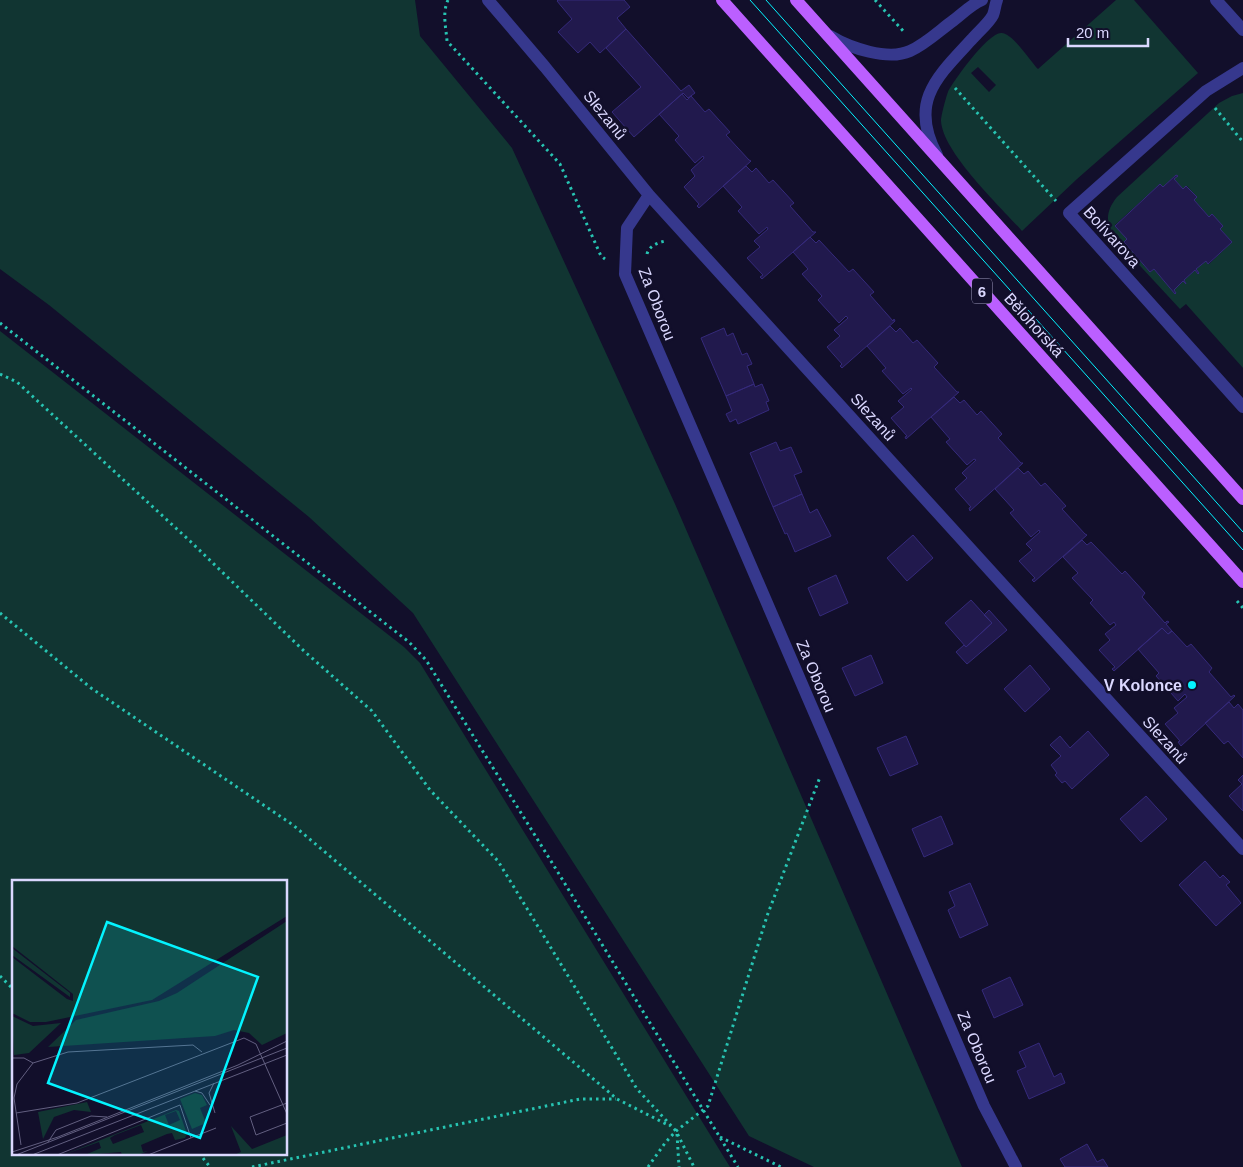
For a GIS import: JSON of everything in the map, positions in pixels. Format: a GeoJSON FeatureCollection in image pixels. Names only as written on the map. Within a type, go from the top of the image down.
{"type":"FeatureCollection","features":[{"type":"Feature","properties":{"kind":"main road","name":"Bělohorská"},"geometry":{"type":"LineString","coordinates":[[722,0],[1243,582]]}},
{"type":"Feature","properties":{"kind":"main road"},"geometry":{"type":"LineString","coordinates":[[796,0],[1243,499]]}},
{"type":"Feature","properties":{"kind":"street","name":"Slezanů"},"geometry":{"type":"LineString","coordinates":[[488,0],[546,67],[649,195],[1243,849]]}},
{"type":"Feature","properties":{"kind":"street"},"geometry":{"type":"LineString","coordinates":[[825,32],[841,42],[859,49],[878,53],[904,53],[918,47],[982,0]]}},
{"type":"Feature","properties":{"kind":"street"},"geometry":{"type":"LineString","coordinates":[[942,164],[930,140],[927,127],[926,113],[930,92],[941,73],[992,16],[997,0]]}},
{"type":"Feature","properties":{"kind":"street"},"geometry":{"type":"LineString","coordinates":[[1216,0],[1243,30]]}},
{"type":"Feature","properties":{"kind":"street","name":"Bolívarova"},"geometry":{"type":"LineString","coordinates":[[1243,68],[1231,74],[1203,94],[1069,213],[1243,407]]}},
{"type":"Feature","properties":{"kind":"street","name":"Za Oborou"},"geometry":{"type":"LineString","coordinates":[[649,195],[627,228],[625,274],[984,1106],[1016,1167]]}},
{"type":"Feature","properties":{"kind":"path"},"geometry":{"type":"LineString","coordinates":[[448,0],[445,6],[447,41],[560,164],[601,256],[625,274]]}},
{"type":"Feature","properties":{"kind":"path"},"geometry":{"type":"LineString","coordinates":[[875,0],[908,37]]}},
{"type":"Feature","properties":{"kind":"path"},"geometry":{"type":"LineString","coordinates":[[950,83],[1056,202],[1069,213]]}},
{"type":"Feature","properties":{"kind":"path"},"geometry":{"type":"LineString","coordinates":[[1203,94],[1243,142]]}},
{"type":"Feature","properties":{"kind":"path"},"geometry":{"type":"LineString","coordinates":[[646,258],[648,250],[657,243],[667,240]]}},
{"type":"Feature","properties":{"kind":"path"},"geometry":{"type":"LineString","coordinates":[[0,323],[409,642],[426,660],[738,1167]]}},
{"type":"Feature","properties":{"kind":"path"},"geometry":{"type":"LineString","coordinates":[[0,374],[17,382],[191,542],[304,651],[372,711],[430,790],[498,862],[637,1089],[676,1131],[694,1167]]}},
{"type":"Feature","properties":{"kind":"path"},"geometry":{"type":"LineString","coordinates":[[0,613],[91,688],[293,825],[617,1099],[676,1131]]}},
{"type":"Feature","properties":{"kind":"path"},"geometry":{"type":"LineString","coordinates":[[648,1167],[676,1131],[708,1106],[767,916],[830,751]]}},
{"type":"Feature","properties":{"kind":"path"},"geometry":{"type":"LineString","coordinates":[[0,976],[12,988]]}},
{"type":"Feature","properties":{"kind":"path"},"geometry":{"type":"LineString","coordinates":[[252,1167],[580,1099],[617,1099]]}},
{"type":"Feature","properties":{"kind":"path"},"geometry":{"type":"LineString","coordinates":[[676,1131],[679,1167]]}},
{"type":"Feature","properties":{"kind":"path"},"geometry":{"type":"LineString","coordinates":[[719,1137],[782,1167]]}},
{"type":"Feature","properties":{"kind":"path"},"geometry":{"type":"LineString","coordinates":[[200,1154],[210,1167]]}},
{"type":"Feature","properties":{"kind":"green space"},"geometry":{"type":"Polygon","coordinates":[[[0,0],[415,0],[420,36],[512,148],[675,504],[962,1167],[814,1167],[749,1136],[413,613],[309,517],[49,305],[0,269],[0,0]]]}},
{"type":"Feature","properties":{"kind":"green space"},"geometry":{"type":"Polygon","coordinates":[[[1116,0],[1134,0],[1198,73],[1077,179],[1022,231],[962,164],[944,134],[941,119],[947,94],[951,86],[972,58],[995,35],[1001,33],[1010,37],[1038,69],[1116,0]],[[978,67],[971,73],[989,92],[996,85],[978,67]]]}},
{"type":"Feature","properties":{"kind":"green space"},"geometry":{"type":"Polygon","coordinates":[[[1243,93],[1243,368],[1186,304],[1180,309],[1117,241],[1108,219],[1110,209],[1117,197],[1219,103],[1243,93]],[[1176,175],[1163,187],[1160,184],[1115,225],[1127,239],[1124,242],[1150,272],[1154,269],[1175,293],[1174,290],[1183,281],[1186,283],[1184,280],[1195,270],[1198,273],[1196,269],[1206,261],[1209,264],[1232,242],[1220,229],[1212,214],[1209,217],[1194,200],[1197,197],[1187,186],[1183,189],[1174,179],[1176,175]]]}},
{"type":"Feature","properties":{"kind":"green space"},"geometry":{"type":"Polygon","coordinates":[[[0,331],[404,647],[420,663],[730,1167],[0,1167],[0,331]]]}},
{"type":"Feature","properties":{"kind":"building"},"geometry":{"type":"Polygon","coordinates":[[[558,0],[624,0],[630,7],[617,18],[626,29],[600,53],[590,42],[578,53],[558,32],[572,19],[558,0]]]}},
{"type":"Feature","properties":{"kind":"building"},"geometry":{"type":"Polygon","coordinates":[[[626,29],[681,91],[689,85],[695,93],[688,98],[683,93],[634,137],[612,112],[641,87],[606,48],[626,29]]]}},
{"type":"Feature","properties":{"kind":"building"},"geometry":{"type":"Polygon","coordinates":[[[682,94],[687,100],[691,96],[705,112],[709,109],[730,132],[726,135],[751,161],[699,208],[697,206],[699,204],[684,187],[695,176],[691,170],[704,158],[703,156],[695,163],[675,140],[679,136],[659,114],[682,94]]]}},
{"type":"Feature","properties":{"kind":"building"},"geometry":{"type":"Polygon","coordinates":[[[746,166],[752,172],[756,168],[769,183],[773,180],[794,203],[790,206],[813,232],[816,232],[762,279],[760,277],[763,275],[747,258],[760,247],[754,241],[768,229],[767,227],[759,234],[738,211],[742,207],[723,186],[746,166]]]}},
{"type":"Feature","properties":{"kind":"building"},"geometry":{"type":"Polygon","coordinates":[[[1176,175],[1178,176],[1174,179],[1183,189],[1186,186],[1197,197],[1194,200],[1209,217],[1212,214],[1223,226],[1220,229],[1232,242],[1208,264],[1206,261],[1196,269],[1199,273],[1195,270],[1184,280],[1186,284],[1183,281],[1174,290],[1175,294],[1154,269],[1150,272],[1124,242],[1127,239],[1115,226],[1160,184],[1163,187],[1176,175]]]}},
{"type":"Feature","properties":{"kind":"building"},"geometry":{"type":"Polygon","coordinates":[[[810,237],[816,243],[819,240],[849,272],[853,269],[874,292],[870,295],[895,321],[842,368],[840,366],[842,364],[827,347],[840,336],[834,330],[848,318],[846,316],[839,323],[818,300],[822,296],[802,274],[808,269],[793,252],[810,237]]]}},
{"type":"Feature","properties":{"kind":"building"},"geometry":{"type":"Polygon","coordinates":[[[890,326],[896,332],[900,328],[913,343],[917,340],[938,363],[934,367],[959,392],[906,439],[905,437],[907,436],[891,418],[904,407],[898,401],[912,389],[903,394],[882,371],[886,368],[867,346],[890,326]]]}},
{"type":"Feature","properties":{"kind":"building"},"geometry":{"type":"Polygon","coordinates":[[[724,328],[727,336],[733,333],[742,355],[747,353],[752,364],[747,366],[754,384],[726,396],[701,338],[724,328]]]}},
{"type":"Feature","properties":{"kind":"building"},"geometry":{"type":"Polygon","coordinates":[[[754,384],[755,387],[762,384],[769,401],[766,402],[769,410],[738,424],[736,419],[730,422],[726,414],[732,411],[726,396],[754,384]]]}},
{"type":"Feature","properties":{"kind":"building"},"geometry":{"type":"Polygon","coordinates":[[[954,397],[960,403],[964,400],[977,415],[981,411],[1002,434],[998,438],[1023,463],[970,511],[969,508],[971,507],[955,489],[967,478],[962,473],[976,460],[974,459],[967,465],[946,442],[950,439],[931,417],[954,397]]]}},
{"type":"Feature","properties":{"kind":"building"},"geometry":{"type":"Polygon","coordinates":[[[776,442],[780,451],[791,447],[802,472],[794,475],[802,494],[773,507],[750,453],[776,442]]]}},
{"type":"Feature","properties":{"kind":"building"},"geometry":{"type":"Polygon","coordinates":[[[1018,468],[1024,474],[1028,471],[1041,486],[1045,483],[1066,506],[1062,509],[1087,535],[1034,582],[1032,580],[1035,578],[1019,561],[1032,550],[1026,544],[1040,532],[1039,530],[1031,537],[1010,513],[1014,510],[995,489],[1018,468]]]}},
{"type":"Feature","properties":{"kind":"building"},"geometry":{"type":"Polygon","coordinates":[[[802,494],[810,513],[817,509],[831,536],[795,552],[773,507],[802,494]]]}},
{"type":"Feature","properties":{"kind":"building"},"geometry":{"type":"Polygon","coordinates":[[[913,535],[933,558],[907,581],[887,558],[913,535]]]}},
{"type":"Feature","properties":{"kind":"building"},"geometry":{"type":"Polygon","coordinates":[[[1082,540],[1087,545],[1091,542],[1122,574],[1125,571],[1145,593],[1142,597],[1165,623],[1169,622],[1166,624],[1172,631],[1168,634],[1162,628],[1114,671],[1112,669],[1115,667],[1099,650],[1110,640],[1105,634],[1116,625],[1114,622],[1110,625],[1090,603],[1093,600],[1072,578],[1078,573],[1063,557],[1082,540]]]}},
{"type":"Feature","properties":{"kind":"building"},"geometry":{"type":"Polygon","coordinates":[[[836,575],[848,603],[820,616],[808,588],[836,575]]]}},
{"type":"Feature","properties":{"kind":"building"},"geometry":{"type":"Polygon","coordinates":[[[971,600],[992,623],[966,647],[945,623],[971,600]]]}},
{"type":"Feature","properties":{"kind":"building"},"geometry":{"type":"Polygon","coordinates":[[[989,610],[1007,630],[967,664],[956,652],[964,645],[966,647],[992,623],[984,615],[989,610]]]}},
{"type":"Feature","properties":{"kind":"building","name":"V Kolonce"},"geometry":{"type":"Polygon","coordinates":[[[1162,628],[1168,634],[1172,631],[1187,647],[1191,644],[1212,668],[1209,672],[1231,697],[1235,696],[1181,746],[1178,742],[1180,741],[1165,724],[1178,713],[1174,708],[1187,697],[1185,694],[1178,701],[1156,676],[1159,673],[1138,649],[1162,628]]]}},
{"type":"Feature","properties":{"kind":"building"},"geometry":{"type":"Polygon","coordinates":[[[871,655],[883,683],[855,696],[842,668],[871,655]]]}},
{"type":"Feature","properties":{"kind":"building"},"geometry":{"type":"Polygon","coordinates":[[[1030,665],[1050,689],[1025,712],[1004,689],[1030,665]]]}},
{"type":"Feature","properties":{"kind":"building"},"geometry":{"type":"Polygon","coordinates":[[[1229,702],[1234,708],[1238,704],[1243,710],[1243,758],[1228,741],[1224,744],[1205,723],[1229,702]]]}},
{"type":"Feature","properties":{"kind":"building"},"geometry":{"type":"Polygon","coordinates":[[[1088,731],[1109,755],[1072,789],[1065,781],[1062,783],[1055,775],[1057,773],[1051,765],[1061,756],[1050,745],[1060,736],[1070,748],[1088,731]]]}},
{"type":"Feature","properties":{"kind":"building"},"geometry":{"type":"Polygon","coordinates":[[[906,736],[918,764],[890,776],[877,748],[906,736]]]}},
{"type":"Feature","properties":{"kind":"building"},"geometry":{"type":"Polygon","coordinates":[[[1243,775],[1243,811],[1229,796],[1242,784],[1238,780],[1243,775]]]}},
{"type":"Feature","properties":{"kind":"building"},"geometry":{"type":"Polygon","coordinates":[[[1146,796],[1167,819],[1141,842],[1120,819],[1146,796]]]}},
{"type":"Feature","properties":{"kind":"building"},"geometry":{"type":"Polygon","coordinates":[[[941,816],[953,844],[924,857],[912,829],[941,816]]]}},
{"type":"Feature","properties":{"kind":"building"},"geometry":{"type":"Polygon","coordinates":[[[1205,861],[1220,878],[1223,875],[1230,882],[1226,885],[1241,903],[1216,926],[1179,885],[1205,861]]]}},
{"type":"Feature","properties":{"kind":"building"},"geometry":{"type":"Polygon","coordinates":[[[970,883],[988,925],[960,938],[948,910],[955,906],[949,892],[970,883]]]}},
{"type":"Feature","properties":{"kind":"building"},"geometry":{"type":"Polygon","coordinates":[[[1010,977],[1023,1005],[994,1018],[982,990],[1010,977]]]}},
{"type":"Feature","properties":{"kind":"building"},"geometry":{"type":"Polygon","coordinates":[[[1039,1043],[1054,1077],[1061,1073],[1065,1083],[1029,1099],[1017,1071],[1026,1067],[1019,1052],[1039,1043]]]}},
{"type":"Feature","properties":{"kind":"building"},"geometry":{"type":"Polygon","coordinates":[[[1087,1144],[1097,1162],[1103,1159],[1108,1167],[1065,1167],[1060,1159],[1087,1144]]]}},
{"type":"Feature","properties":{"kind":"tram line"},"geometry":{"type":"LineString","coordinates":[[750,0],[1243,550]]}},
{"type":"Feature","properties":{"kind":"tram line"},"geometry":{"type":"LineString","coordinates":[[766,0],[1243,532]]}},
{"type":"Feature","properties":{"kind":"place","name":"V Kolonce"},"geometry":{"type":"Point","coordinates":[1192,685]}}]}
